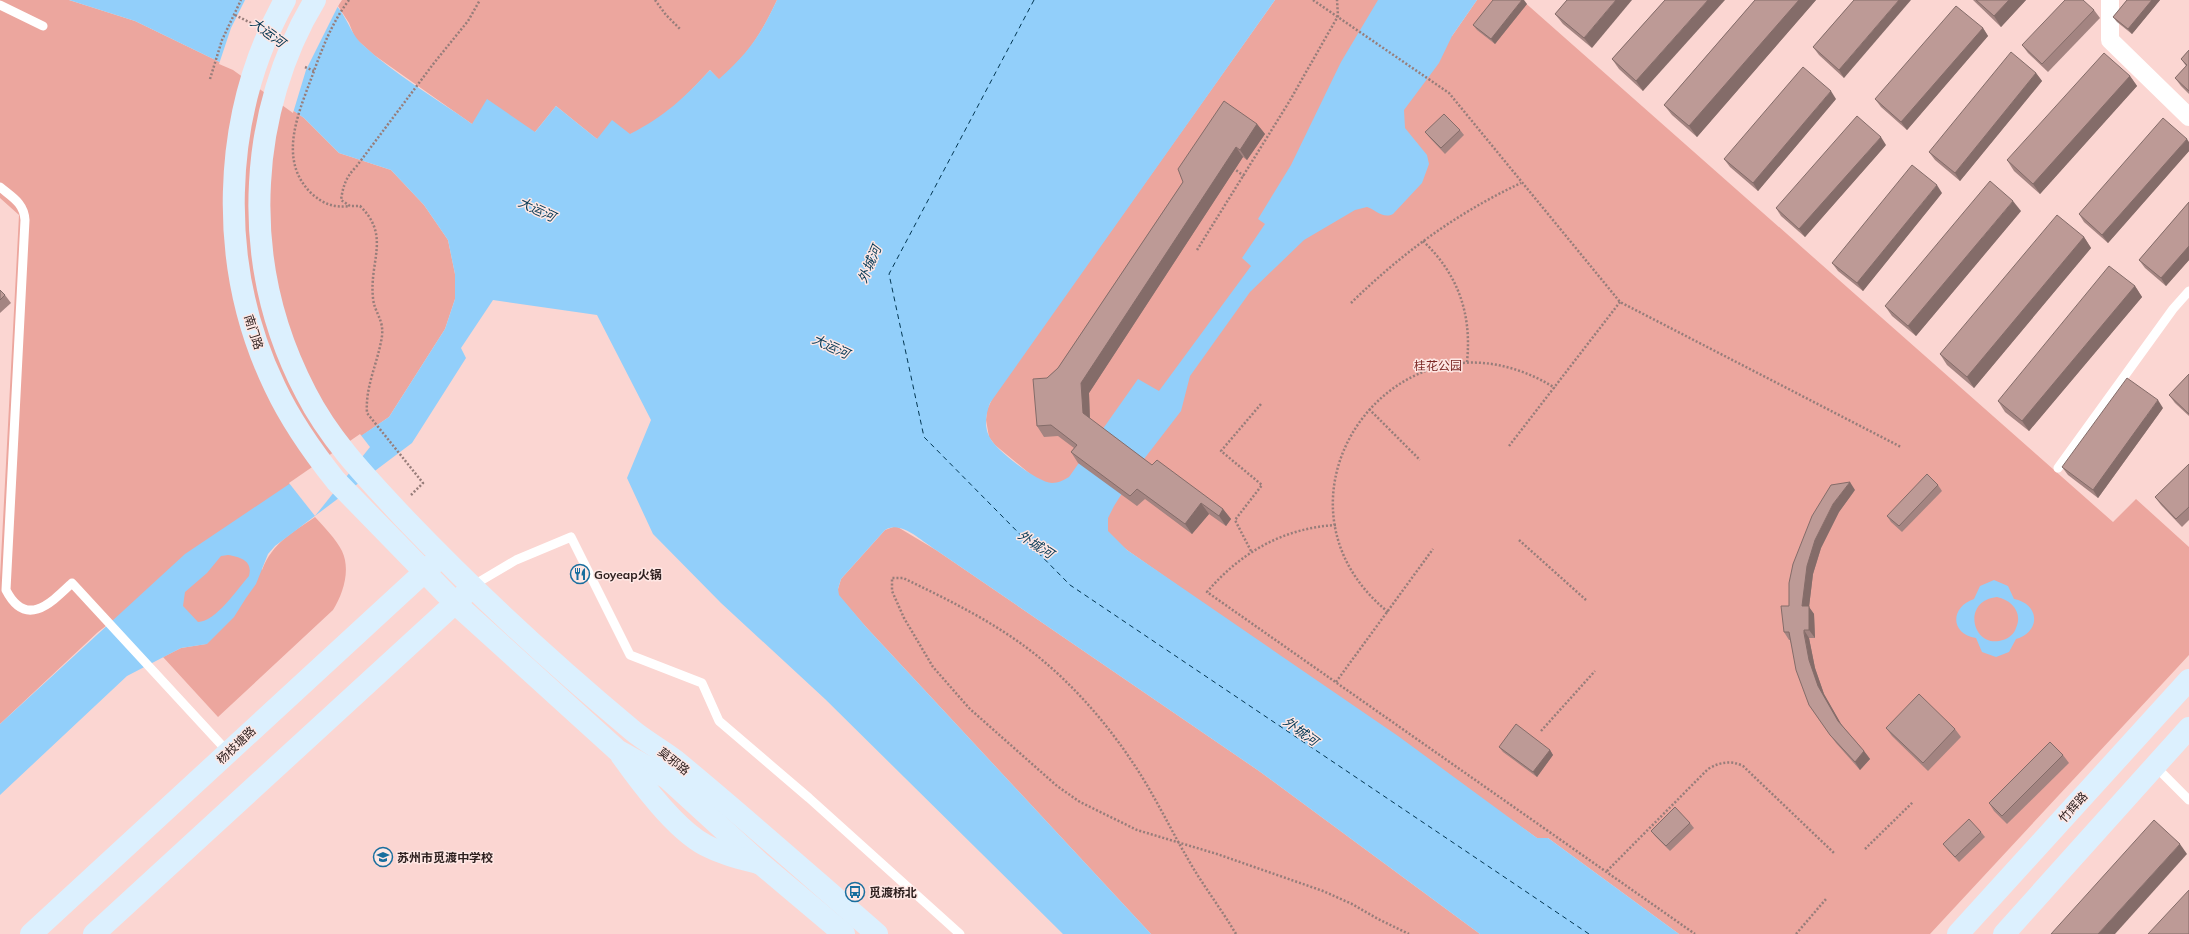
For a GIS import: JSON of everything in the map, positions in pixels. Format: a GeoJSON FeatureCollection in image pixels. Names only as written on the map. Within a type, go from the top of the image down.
{"type":"FeatureCollection","features":[{"type":"Feature","properties":{"kind":"main road","name":"南门路"},"geometry":{"type":"LineString","coordinates":[[285,0],[259,58],[243,112],[234,182],[236,252],[240,280],[254,334],[275,387],[302,436],[318,459],[355,501],[455,603]]}},
{"type":"Feature","properties":{"kind":"main road","name":"南门路"},"geometry":{"type":"LineString","coordinates":[[315,0],[286,59],[269,114],[263,150],[259,193],[262,258],[267,286],[281,334],[306,394],[337,443],[374,486],[440,556],[472,586]]}},
{"type":"Feature","properties":{"kind":"main road","name":"杨枝塘路"},"geometry":{"type":"LineString","coordinates":[[31,934],[424,573],[440,556]]}},
{"type":"Feature","properties":{"kind":"main road"},"geometry":{"type":"LineString","coordinates":[[94,934],[472,586]]}},
{"type":"Feature","properties":{"kind":"main road","name":"莫邪路"},"geometry":{"type":"LineString","coordinates":[[472,586],[634,732],[674,759],[877,934]]}},
{"type":"Feature","properties":{"kind":"main road"},"geometry":{"type":"LineString","coordinates":[[455,603],[617,750],[640,782],[688,832],[704,844],[732,857],[761,864],[844,934]]}},
{"type":"Feature","properties":{"kind":"main road","name":"竹辉路"},"geometry":{"type":"LineString","coordinates":[[1958,934],[2189,680]]}},
{"type":"Feature","properties":{"kind":"main road"},"geometry":{"type":"LineString","coordinates":[[2004,934],[2189,728]]}},
{"type":"Feature","properties":{"kind":"street"},"geometry":{"type":"LineString","coordinates":[[2110,0],[2110,40],[2189,117]]}},
{"type":"Feature","properties":{"kind":"lane"},"geometry":{"type":"LineString","coordinates":[[0,4],[43,26]]}},
{"type":"Feature","properties":{"kind":"lane"},"geometry":{"type":"LineString","coordinates":[[0,187],[21,204],[24,210],[25,220],[6,590],[12,601],[20,607],[31,610],[40,610],[53,601],[72,583],[228,752]]}},
{"type":"Feature","properties":{"kind":"lane"},"geometry":{"type":"LineString","coordinates":[[2058,468],[2172,309],[2189,291]]}},
{"type":"Feature","properties":{"kind":"lane"},"geometry":{"type":"LineString","coordinates":[[472,586],[516,560],[571,537],[630,655],[702,683],[719,721],[815,803],[960,934]]}},
{"type":"Feature","properties":{"kind":"lane"},"geometry":{"type":"LineString","coordinates":[[2155,766],[2189,800]]}},
{"type":"Feature","properties":{"kind":"path"},"geometry":{"type":"LineString","coordinates":[[210,79],[222,40],[241,0]]}},
{"type":"Feature","properties":{"kind":"path"},"geometry":{"type":"LineString","coordinates":[[349,0],[345,5],[318,59],[294,127],[294,160],[302,184],[317,198],[329,206],[360,206],[371,216],[378,236],[372,280],[373,300],[382,321],[382,333],[380,350],[366,398],[368,413],[423,483],[395,508]]}},
{"type":"Feature","properties":{"kind":"path"},"geometry":{"type":"LineString","coordinates":[[350,206],[341,200],[343,187],[349,174],[356,168],[434,63],[468,21],[480,0]]}},
{"type":"Feature","properties":{"kind":"path"},"geometry":{"type":"LineString","coordinates":[[656,0],[666,15],[680,29]]}},
{"type":"Feature","properties":{"kind":"path"},"geometry":{"type":"LineString","coordinates":[[1314,0],[1449,93],[1461,106],[1521,183],[1620,302],[1901,447]]}},
{"type":"Feature","properties":{"kind":"path"},"geometry":{"type":"LineString","coordinates":[[1197,250],[1244,176],[1338,16],[1337,0]]}},
{"type":"Feature","properties":{"kind":"path"},"geometry":{"type":"LineString","coordinates":[[1228,165],[1244,176]]}},
{"type":"Feature","properties":{"kind":"path"},"geometry":{"type":"LineString","coordinates":[[1351,303],[1378,277],[1423,241],[1460,215],[1521,183]]}},
{"type":"Feature","properties":{"kind":"path"},"geometry":{"type":"LineString","coordinates":[[1423,241],[1449,271],[1460,295],[1468,328],[1467,362]]}},
{"type":"Feature","properties":{"kind":"path"},"geometry":{"type":"LineString","coordinates":[[1509,446],[1620,302]]}},
{"type":"Feature","properties":{"kind":"path"},"geometry":{"type":"LineString","coordinates":[[1388,612],[1365,590],[1353,573],[1340,544],[1336,525],[1334,499],[1339,463],[1351,434],[1369,409],[1387,392],[1408,378],[1442,365],[1467,362],[1490,363],[1513,367],[1528,372],[1555,388]]}},
{"type":"Feature","properties":{"kind":"path"},"geometry":{"type":"LineString","coordinates":[[1251,551],[1235,520],[1262,485],[1221,451],[1261,404]]}},
{"type":"Feature","properties":{"kind":"path"},"geometry":{"type":"LineString","coordinates":[[1369,409],[1420,460]]}},
{"type":"Feature","properties":{"kind":"path"},"geometry":{"type":"LineString","coordinates":[[1336,525],[1296,531],[1251,551],[1232,566],[1207,592],[1695,934]]}},
{"type":"Feature","properties":{"kind":"path"},"geometry":{"type":"LineString","coordinates":[[1519,540],[1586,600]]}},
{"type":"Feature","properties":{"kind":"path"},"geometry":{"type":"LineString","coordinates":[[1336,682],[1433,548]]}},
{"type":"Feature","properties":{"kind":"path"},"geometry":{"type":"LineString","coordinates":[[1236,934],[1195,871],[1180,843],[1129,757],[1104,724],[1063,679],[1040,658],[966,609],[903,578],[892,578],[892,591],[904,618],[933,667],[970,709],[1057,786],[1080,802],[1138,830],[1180,843],[1323,891],[1352,904],[1409,934]]}},
{"type":"Feature","properties":{"kind":"path"},"geometry":{"type":"LineString","coordinates":[[1541,731],[1595,671]]}},
{"type":"Feature","properties":{"kind":"path"},"geometry":{"type":"LineString","coordinates":[[1607,871],[1708,769],[1723,762],[1736,763],[1747,770],[1834,853]]}},
{"type":"Feature","properties":{"kind":"path"},"geometry":{"type":"LineString","coordinates":[[1865,849],[1914,802]]}},
{"type":"Feature","properties":{"kind":"path"},"geometry":{"type":"LineString","coordinates":[[1796,934],[1826,899]]}},
{"type":"Feature","properties":{"kind":"green space"},"geometry":{"type":"Polygon","coordinates":[[[0,0],[69,0],[135,21],[234,69],[304,118],[339,153],[391,170],[424,205],[448,240],[455,274],[455,299],[445,329],[389,417],[290,485],[98,632],[0,724],[0,578],[19,215],[0,198],[0,0]]]}},
{"type":"Feature","properties":{"kind":"green space"},"geometry":{"type":"Polygon","coordinates":[[[342,0],[777,0],[765,24],[753,43],[719,80],[710,70],[674,107],[643,129],[623,136],[597,139],[556,106],[535,132],[472,124],[374,55],[355,38],[349,23],[338,6],[342,0]]]}},
{"type":"Feature","properties":{"kind":"green space","name":"桂花公园"},"geometry":{"type":"Polygon","coordinates":[[[1275,0],[1393,0],[1452,36],[1477,0],[1522,0],[2113,522],[2136,499],[2189,547],[2189,655],[1930,934],[1679,934],[1548,838],[1537,838],[1127,550],[1035,478],[995,445],[989,437],[986,420],[987,410],[993,397],[1275,0]]]}},
{"type":"Feature","properties":{"kind":"green space"},"geometry":{"type":"Polygon","coordinates":[[[315,517],[337,542],[345,558],[345,582],[337,604],[333,610],[218,717],[163,657],[181,648],[206,644],[166,591],[235,536],[262,570],[266,560],[284,539],[315,517]]]}},
{"type":"Feature","properties":{"kind":"green space"},"geometry":{"type":"Polygon","coordinates":[[[896,526],[936,550],[1259,771],[1480,934],[1151,934],[838,595],[841,579],[885,530],[896,526]]]}},
{"type":"Feature","properties":{"kind":"water"},"geometry":{"type":"Polygon","coordinates":[[[69,0],[329,0],[340,10],[358,40],[375,56],[472,124],[487,99],[535,132],[556,106],[597,139],[612,120],[630,134],[642,127],[673,106],[710,70],[719,79],[753,43],[765,24],[777,0],[1275,0],[990,403],[986,424],[987,432],[993,442],[1007,457],[1027,472],[1045,482],[1052,483],[1069,477],[1138,379],[1159,391],[1251,266],[1242,258],[1265,224],[1258,219],[1291,165],[1341,62],[1378,0],[1477,0],[1452,36],[1439,63],[1404,110],[1405,128],[1427,155],[1429,164],[1422,183],[1393,214],[1383,215],[1367,207],[1355,210],[1304,240],[1250,292],[1190,376],[1181,411],[1144,459],[1114,506],[1108,518],[1108,531],[1127,550],[1398,736],[1537,838],[1548,838],[1679,934],[1480,934],[1259,771],[917,537],[898,528],[885,530],[841,579],[838,589],[839,595],[866,627],[1151,934],[1063,934],[825,699],[721,603],[653,534],[627,478],[651,420],[597,315],[493,300],[461,348],[466,358],[412,443],[275,546],[268,554],[256,584],[234,617],[207,644],[181,648],[127,676],[0,795],[0,724],[185,554],[389,417],[445,329],[455,299],[455,274],[448,240],[424,205],[391,170],[339,153],[304,118],[234,69],[135,21],[69,0]],[[221,556],[207,573],[185,592],[183,606],[198,622],[205,621],[219,611],[249,576],[250,571],[248,563],[233,556],[221,556]]]}},
{"type":"Feature","properties":{"kind":"water"},"geometry":{"type":"Polygon","coordinates":[[[1994,580],[2008,586],[2014,599],[2029,606],[2033,612],[2033,625],[2030,630],[2016,639],[2009,652],[1996,657],[1982,652],[1976,638],[1967,636],[1961,631],[1956,620],[1957,614],[1961,608],[1966,603],[1974,599],[1980,586],[1994,580]],[[1997,597],[1985,600],[1978,607],[1975,615],[1975,624],[1978,632],[1984,638],[1993,641],[2003,640],[2009,637],[2014,632],[2018,622],[2015,608],[2007,601],[1997,597]]]}},
{"type":"Feature","properties":{"kind":"pier"},"geometry":{"type":"Polygon","coordinates":[[[245,0],[333,0],[339,4],[306,70],[293,113],[233,70],[219,64],[231,28],[245,0]]]}},
{"type":"Feature","properties":{"kind":"pier"},"geometry":{"type":"Polygon","coordinates":[[[360,434],[370,447],[315,516],[289,483],[360,434]]]}},
{"type":"Feature","properties":{"kind":"building"},"geometry":{"type":"Polygon","coordinates":[[[1493,0],[1522,0],[1491,39],[1473,25],[1493,0]]]}},
{"type":"Feature","properties":{"kind":"building"},"geometry":{"type":"Polygon","coordinates":[[[1567,0],[1616,0],[1584,38],[1555,14],[1567,0]]]}},
{"type":"Feature","properties":{"kind":"building"},"geometry":{"type":"Polygon","coordinates":[[[1665,0],[1708,0],[1636,81],[1612,59],[1665,0]]]}},
{"type":"Feature","properties":{"kind":"building"},"geometry":{"type":"Polygon","coordinates":[[[1755,0],[1799,0],[1689,126],[1664,105],[1755,0]]]}},
{"type":"Feature","properties":{"kind":"building"},"geometry":{"type":"Polygon","coordinates":[[[1854,0],[1899,0],[1839,70],[1813,47],[1854,0]]]}},
{"type":"Feature","properties":{"kind":"building"},"geometry":{"type":"Polygon","coordinates":[[[1976,0],[2009,0],[1994,16],[1976,0]]]}},
{"type":"Feature","properties":{"kind":"building"},"geometry":{"type":"Polygon","coordinates":[[[2065,0],[2083,0],[2094,10],[2042,64],[2022,45],[2065,0]]]}},
{"type":"Feature","properties":{"kind":"building"},"geometry":{"type":"Polygon","coordinates":[[[2127,0],[2152,0],[2128,29],[2113,17],[2127,0]]]}},
{"type":"Feature","properties":{"kind":"building"},"geometry":{"type":"Polygon","coordinates":[[[1956,6],[1983,28],[1901,122],[1875,99],[1956,6]]]}},
{"type":"Feature","properties":{"kind":"building"},"geometry":{"type":"Polygon","coordinates":[[[2189,50],[2189,91],[2175,78],[2187,65],[2181,59],[2189,50]]]}},
{"type":"Feature","properties":{"kind":"building"},"geometry":{"type":"Polygon","coordinates":[[[2011,52],[2036,73],[1955,173],[1929,152],[2011,52]]]}},
{"type":"Feature","properties":{"kind":"building"},"geometry":{"type":"Polygon","coordinates":[[[2104,53],[2130,76],[2033,184],[2007,160],[2104,53]]]}},
{"type":"Feature","properties":{"kind":"building"},"geometry":{"type":"Polygon","coordinates":[[[1803,67],[1831,91],[1753,183],[1724,159],[1803,67]]]}},
{"type":"Feature","properties":{"kind":"building"},"geometry":{"type":"Polygon","coordinates":[[[1224,101],[1257,124],[1240,150],[1236,147],[1081,383],[1083,413],[1152,465],[1157,460],[1223,509],[1219,516],[1201,503],[1185,524],[1137,489],[1130,496],[1071,452],[1077,445],[1051,425],[1037,426],[1033,379],[1047,378],[1058,368],[1183,182],[1178,169],[1224,101]]]}},
{"type":"Feature","properties":{"kind":"building"},"geometry":{"type":"Polygon","coordinates":[[[1444,114],[1460,130],[1441,148],[1425,132],[1444,114]]]}},
{"type":"Feature","properties":{"kind":"building"},"geometry":{"type":"Polygon","coordinates":[[[1857,116],[1881,137],[1799,229],[1776,208],[1857,116]]]}},
{"type":"Feature","properties":{"kind":"building"},"geometry":{"type":"Polygon","coordinates":[[[2163,118],[2187,139],[2102,235],[2079,214],[2163,118]]]}},
{"type":"Feature","properties":{"kind":"building"},"geometry":{"type":"Polygon","coordinates":[[[1912,165],[1937,185],[1857,283],[1832,263],[1912,165]]]}},
{"type":"Feature","properties":{"kind":"building"},"geometry":{"type":"Polygon","coordinates":[[[1990,181],[2013,201],[1908,326],[1885,306],[1990,181]]]}},
{"type":"Feature","properties":{"kind":"building"},"geometry":{"type":"Polygon","coordinates":[[[2189,202],[2189,246],[2161,278],[2139,260],[2189,202]]]}},
{"type":"Feature","properties":{"kind":"building"},"geometry":{"type":"Polygon","coordinates":[[[2057,215],[2084,237],[1967,377],[1940,354],[2057,215]]]}},
{"type":"Feature","properties":{"kind":"building"},"geometry":{"type":"Polygon","coordinates":[[[2109,266],[2135,286],[2022,421],[1998,401],[2109,266]]]}},
{"type":"Feature","properties":{"kind":"building"},"geometry":{"type":"Polygon","coordinates":[[[0,290],[5,295],[0,300],[0,290]]]}},
{"type":"Feature","properties":{"kind":"building"},"geometry":{"type":"Polygon","coordinates":[[[2189,374],[2189,414],[2169,395],[2189,374]]]}},
{"type":"Feature","properties":{"kind":"building"},"geometry":{"type":"Polygon","coordinates":[[[2127,378],[2158,400],[2093,490],[2062,467],[2127,378]]]}},
{"type":"Feature","properties":{"kind":"building"},"geometry":{"type":"Polygon","coordinates":[[[2189,464],[2189,507],[2176,519],[2155,497],[2189,464]]]}},
{"type":"Feature","properties":{"kind":"building"},"geometry":{"type":"Polygon","coordinates":[[[1927,474],[1938,485],[1899,526],[1887,516],[1927,474]]]}},
{"type":"Feature","properties":{"kind":"building"},"geometry":{"type":"Polygon","coordinates":[[[1850,482],[1833,504],[1815,540],[1807,566],[1802,606],[1809,606],[1809,630],[1804,630],[1804,633],[1809,660],[1818,686],[1838,721],[1864,751],[1855,762],[1830,735],[1809,705],[1796,670],[1789,632],[1784,632],[1781,606],[1789,606],[1789,583],[1793,564],[1812,516],[1831,485],[1850,482]]]}},
{"type":"Feature","properties":{"kind":"building"},"geometry":{"type":"Polygon","coordinates":[[[1919,694],[1955,729],[1923,763],[1886,728],[1919,694]]]}},
{"type":"Feature","properties":{"kind":"building"},"geometry":{"type":"Polygon","coordinates":[[[1516,724],[1550,750],[1533,772],[1499,747],[1516,724]]]}},
{"type":"Feature","properties":{"kind":"building"},"geometry":{"type":"Polygon","coordinates":[[[2050,742],[2063,755],[2002,816],[1989,803],[2050,742]]]}},
{"type":"Feature","properties":{"kind":"building"},"geometry":{"type":"Polygon","coordinates":[[[1675,807],[1690,823],[1666,846],[1651,831],[1675,807]]]}},
{"type":"Feature","properties":{"kind":"building"},"geometry":{"type":"Polygon","coordinates":[[[1969,819],[1981,832],[1955,857],[1943,844],[1969,819]]]}},
{"type":"Feature","properties":{"kind":"building"},"geometry":{"type":"Polygon","coordinates":[[[2154,820],[2180,844],[2098,934],[2051,934],[2154,820]]]}},
{"type":"Feature","properties":{"kind":"building"},"geometry":{"type":"Polygon","coordinates":[[[2189,890],[2189,934],[2148,934],[2189,890]]]}},
{"type":"Feature","properties":{"kind":"ferry route"},"geometry":{"type":"LineString","coordinates":[[1034,0],[889,274],[924,437],[1070,585],[1589,934]]}},
{"type":"Feature","properties":{"kind":"place","name":"Goyeap火锅"},"geometry":{"type":"Point","coordinates":[580,574]}},
{"type":"Feature","properties":{"kind":"place","name":"苏州市觅渡中学校"},"geometry":{"type":"Point","coordinates":[383,857]}},
{"type":"Feature","properties":{"kind":"place","name":"觅渡桥北"},"geometry":{"type":"Point","coordinates":[855,892]}},
{"type":"Feature","properties":{"kind":"water label","name":"大运河"},"geometry":{"type":"Point","coordinates":[268,32]}},
{"type":"Feature","properties":{"kind":"water label","name":"大运河"},"geometry":{"type":"Point","coordinates":[537,209]}},
{"type":"Feature","properties":{"kind":"water label","name":"外城河"},"geometry":{"type":"Point","coordinates":[869,264]}},
{"type":"Feature","properties":{"kind":"water label","name":"大运河"},"geometry":{"type":"Point","coordinates":[831,346]}},
{"type":"Feature","properties":{"kind":"water label","name":"外城河"},"geometry":{"type":"Point","coordinates":[1036,544]}},
{"type":"Feature","properties":{"kind":"water label","name":"外城河"},"geometry":{"type":"Point","coordinates":[1301,731]}}]}
